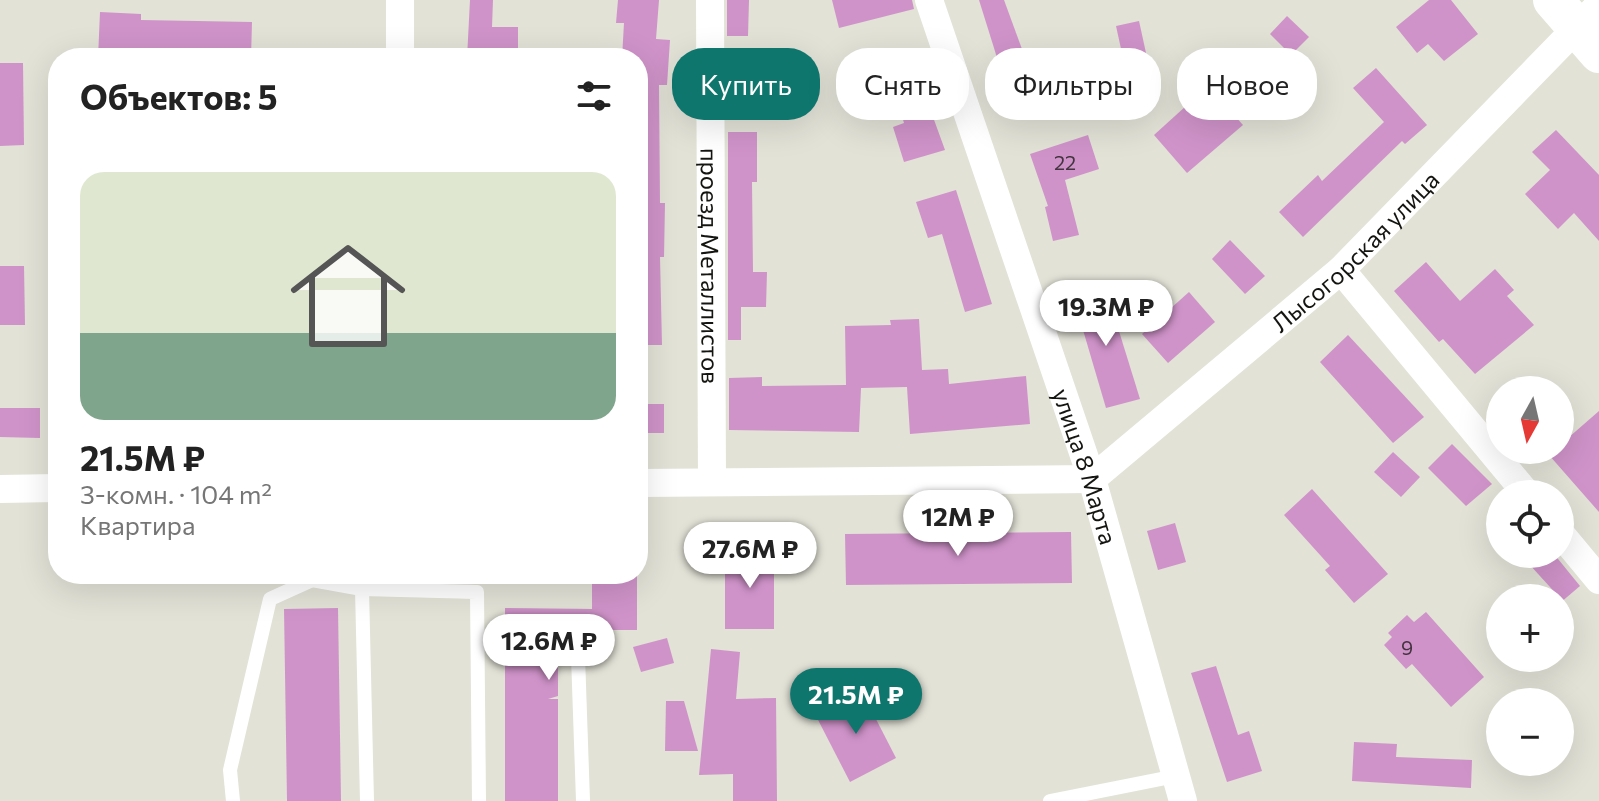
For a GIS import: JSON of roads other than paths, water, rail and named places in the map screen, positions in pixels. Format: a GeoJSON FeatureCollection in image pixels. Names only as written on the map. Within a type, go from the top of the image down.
{"type":"FeatureCollection","features":[{"type":"Feature","properties":{"kind":"street"},"geometry":{"type":"LineString","coordinates":[[400,0],[400,48]]}},
{"type":"Feature","properties":{"kind":"street","name":"проезд Металлистов"},"geometry":{"type":"LineString","coordinates":[[710,0],[712,482]]}},
{"type":"Feature","properties":{"kind":"street","name":"улица 8 Марта"},"geometry":{"type":"LineString","coordinates":[[929,0],[1092,479],[1180,788]]}},
{"type":"Feature","properties":{"kind":"street","name":"Лысогорская улица"},"geometry":{"type":"LineString","coordinates":[[1092,479],[1341,270],[1582,22]]}},
{"type":"Feature","properties":{"kind":"street"},"geometry":{"type":"LineString","coordinates":[[1341,270],[1515,480]]}},
{"type":"Feature","properties":{"kind":"street"},"geometry":{"type":"LineString","coordinates":[[648,483],[1092,479]]}},
{"type":"Feature","properties":{"kind":"street"},"geometry":{"type":"LineString","coordinates":[[0,489],[48,488]]}},
{"type":"Feature","properties":{"kind":"street"},"geometry":{"type":"LineString","coordinates":[[1574,550],[1599,580]]}},
{"type":"Feature","properties":{"kind":"lane"},"geometry":{"type":"LineString","coordinates":[[233,801],[230,770],[270,599],[298,584]]}},
{"type":"Feature","properties":{"kind":"lane"},"geometry":{"type":"LineString","coordinates":[[341,584],[362,589],[477,592],[479,801]]}},
{"type":"Feature","properties":{"kind":"lane"},"geometry":{"type":"LineString","coordinates":[[362,589],[367,801]]}},
{"type":"Feature","properties":{"kind":"lane"},"geometry":{"type":"LineString","coordinates":[[577,627],[583,801]]}},
{"type":"Feature","properties":{"kind":"lane"},"geometry":{"type":"LineString","coordinates":[[1050,801],[1180,788]]}}]}
